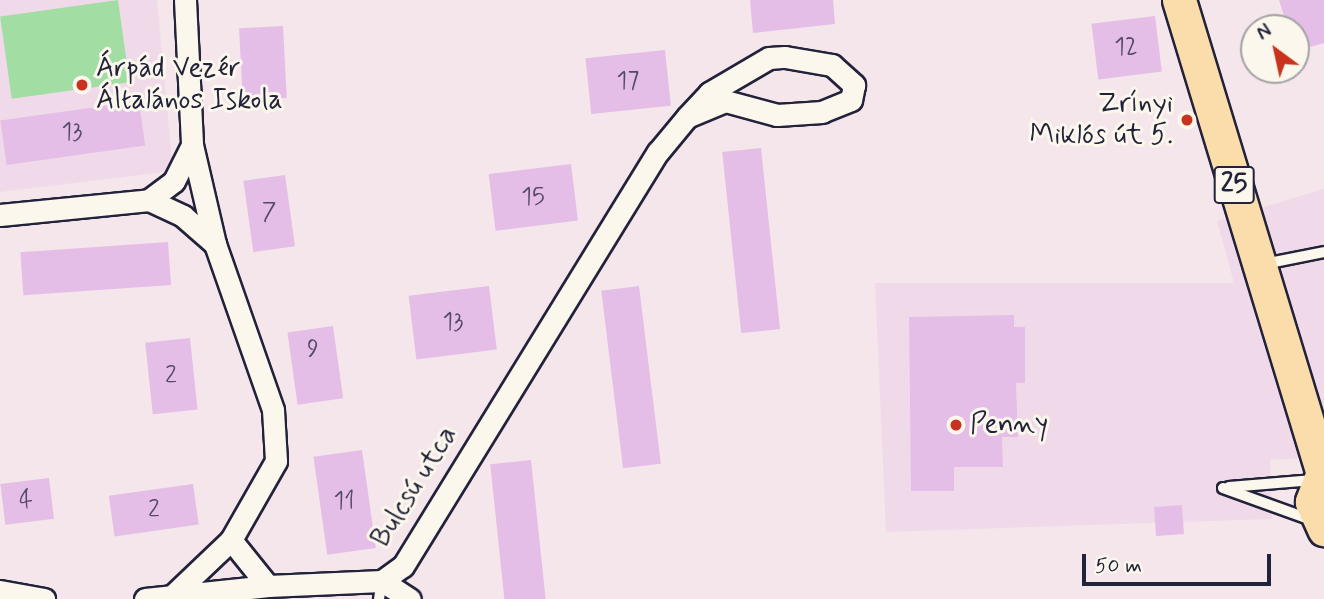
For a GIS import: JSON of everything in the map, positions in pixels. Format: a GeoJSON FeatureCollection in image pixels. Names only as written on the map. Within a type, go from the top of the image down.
{"type":"FeatureCollection","features":[{"type":"Feature","properties":{"kind":"main road","name":"25"},"geometry":{"type":"LineString","coordinates":[[1179,0],[1321,474],[1312,502],[1321,526]]}},
{"type":"Feature","properties":{"kind":"main road","name":"25"},"geometry":{"type":"LineString","coordinates":[[1289,370],[1324,424]]}},
{"type":"Feature","properties":{"kind":"street"},"geometry":{"type":"LineString","coordinates":[[173,595],[231,540],[266,487],[276,444],[267,390],[215,244],[192,145],[185,0]]}},
{"type":"Feature","properties":{"kind":"street","name":"Bulcsú utca"},"geometry":{"type":"LineString","coordinates":[[145,599],[268,586],[380,590],[403,566],[658,152],[687,117],[709,93],[769,58],[800,57],[832,65],[847,74],[855,91],[851,100],[822,112],[777,115],[725,101],[687,117]]}},
{"type":"Feature","properties":{"kind":"street"},"geometry":{"type":"LineString","coordinates":[[149,200],[174,181],[192,145]]}},
{"type":"Feature","properties":{"kind":"street"},"geometry":{"type":"LineString","coordinates":[[0,215],[149,200],[183,216],[215,244]]}},
{"type":"Feature","properties":{"kind":"street"},"geometry":{"type":"LineString","coordinates":[[231,540],[268,586]]}},
{"type":"Feature","properties":{"kind":"street"},"geometry":{"type":"LineString","coordinates":[[380,590],[410,599]]}},
{"type":"Feature","properties":{"kind":"street"},"geometry":{"type":"LineString","coordinates":[[0,591],[44,599]]}},
{"type":"Feature","properties":{"kind":"lane"},"geometry":{"type":"LineString","coordinates":[[1257,265],[1324,252]]}},
{"type":"Feature","properties":{"kind":"lane"},"geometry":{"type":"LineString","coordinates":[[1321,474],[1223,488],[1321,526]]}},
{"type":"Feature","properties":{"kind":"shaded area","name":"Árpád Vezér Általános Iskola"},"geometry":{"type":"Polygon","coordinates":[[[0,0],[157,0],[173,171],[0,192],[0,0]]]}},
{"type":"Feature","properties":{"kind":"shaded area"},"geometry":{"type":"Polygon","coordinates":[[[1324,189],[1324,457],[1270,460],[1272,519],[886,532],[875,283],[1234,283],[1217,221],[1324,189]]]}},
{"type":"Feature","properties":{"kind":"green space"},"geometry":{"type":"Polygon","coordinates":[[[118,0],[130,82],[12,99],[0,17],[118,0]]]}},
{"type":"Feature","properties":{"kind":"building"},"geometry":{"type":"Polygon","coordinates":[[[750,0],[833,0],[835,24],[753,33],[750,0]]]}},
{"type":"Feature","properties":{"kind":"building"},"geometry":{"type":"Polygon","coordinates":[[[1279,0],[1324,0],[1324,43],[1310,47],[1310,14],[1284,14],[1279,0]]]}},
{"type":"Feature","properties":{"kind":"building"},"geometry":{"type":"Polygon","coordinates":[[[1155,16],[1162,72],[1098,79],[1091,24],[1155,16]]]}},
{"type":"Feature","properties":{"kind":"building"},"geometry":{"type":"Polygon","coordinates":[[[283,26],[287,98],[243,100],[239,28],[283,26]]]}},
{"type":"Feature","properties":{"kind":"building"},"geometry":{"type":"Polygon","coordinates":[[[665,50],[671,106],[591,114],[585,58],[665,50]]]}},
{"type":"Feature","properties":{"kind":"building","name":"Árpád Vezér Általános Iskola"},"geometry":{"type":"Polygon","coordinates":[[[139,101],[145,146],[7,165],[0,120],[139,101]]]}},
{"type":"Feature","properties":{"kind":"building"},"geometry":{"type":"Polygon","coordinates":[[[761,148],[780,329],[741,333],[722,152],[761,148]]]}},
{"type":"Feature","properties":{"kind":"building"},"geometry":{"type":"Polygon","coordinates":[[[571,164],[578,221],[496,231],[489,174],[571,164]]]}},
{"type":"Feature","properties":{"kind":"building"},"geometry":{"type":"Polygon","coordinates":[[[285,175],[295,246],[253,252],[243,181],[285,175]]]}},
{"type":"Feature","properties":{"kind":"building"},"geometry":{"type":"Polygon","coordinates":[[[168,242],[171,285],[23,295],[20,252],[168,242]]]}},
{"type":"Feature","properties":{"kind":"building"},"geometry":{"type":"Polygon","coordinates":[[[489,286],[497,350],[416,359],[409,296],[489,286]]]}},
{"type":"Feature","properties":{"kind":"building"},"geometry":{"type":"Polygon","coordinates":[[[639,286],[661,464],[623,468],[601,291],[639,286]]]}},
{"type":"Feature","properties":{"kind":"building","name":"Penny"},"geometry":{"type":"Polygon","coordinates":[[[1014,315],[1014,327],[1025,327],[1025,383],[1016,383],[1018,437],[1002,437],[1003,467],[954,467],[954,491],[911,491],[909,317],[1014,315]]]}},
{"type":"Feature","properties":{"kind":"building"},"geometry":{"type":"Polygon","coordinates":[[[333,326],[343,398],[298,405],[287,332],[333,326]]]}},
{"type":"Feature","properties":{"kind":"building"},"geometry":{"type":"Polygon","coordinates":[[[190,338],[198,410],[153,414],[145,343],[190,338]]]}},
{"type":"Feature","properties":{"kind":"building"},"geometry":{"type":"Polygon","coordinates":[[[362,450],[376,548],[327,555],[313,457],[362,450]]]}},
{"type":"Feature","properties":{"kind":"building"},"geometry":{"type":"Polygon","coordinates":[[[531,460],[546,599],[504,599],[490,464],[531,460]]]}},
{"type":"Feature","properties":{"kind":"building"},"geometry":{"type":"Polygon","coordinates":[[[49,478],[54,519],[5,525],[0,484],[49,478]]]}},
{"type":"Feature","properties":{"kind":"building"},"geometry":{"type":"Polygon","coordinates":[[[193,484],[199,525],[115,536],[109,496],[193,484]]]}},
{"type":"Feature","properties":{"kind":"building"},"geometry":{"type":"Polygon","coordinates":[[[1182,505],[1184,534],[1156,536],[1154,507],[1182,505]]]}},
{"type":"Feature","properties":{"kind":"place","name":"Árpád Vezér Általános Iskola"},"geometry":{"type":"Point","coordinates":[82,85]}},
{"type":"Feature","properties":{"kind":"place","name":"Zrínyi Miklós út 5."},"geometry":{"type":"Point","coordinates":[1187,120]}},
{"type":"Feature","properties":{"kind":"place","name":"Penny"},"geometry":{"type":"Point","coordinates":[956,425]}}]}
